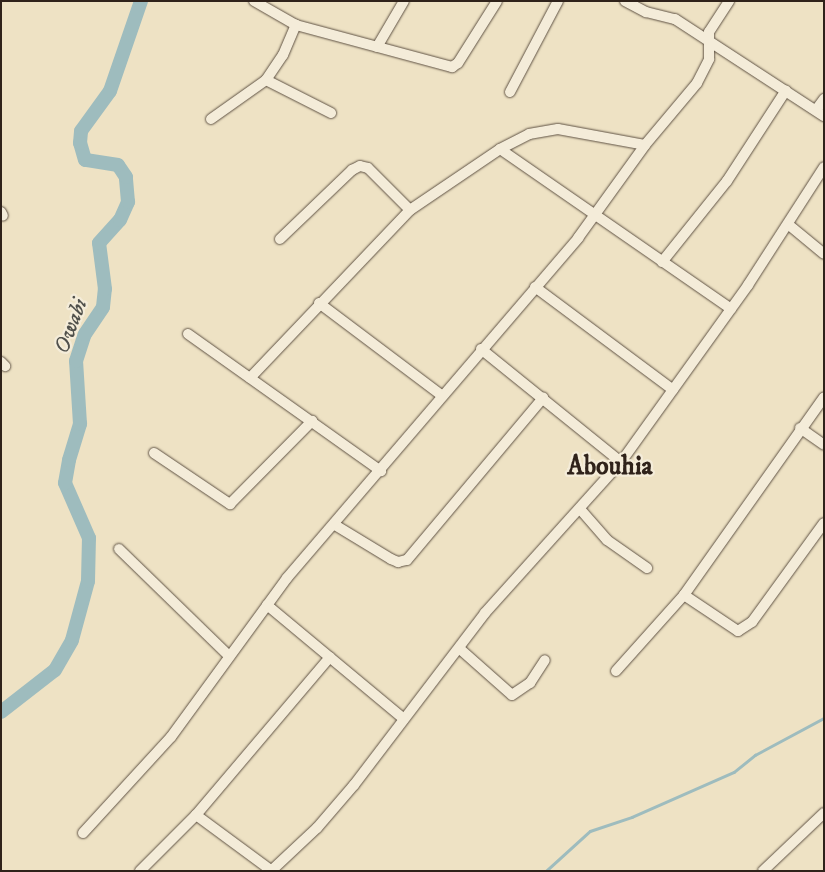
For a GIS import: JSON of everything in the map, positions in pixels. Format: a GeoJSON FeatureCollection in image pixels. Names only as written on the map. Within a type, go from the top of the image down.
{"type":"FeatureCollection","features":[{"type":"Feature","properties":{"kind":"street"},"geometry":{"type":"LineString","coordinates":[[254,1],[296,25],[454,66],[497,1]]}},
{"type":"Feature","properties":{"kind":"street"},"geometry":{"type":"LineString","coordinates":[[377,47],[404,1]]}},
{"type":"Feature","properties":{"kind":"street"},"geometry":{"type":"LineString","coordinates":[[510,92],[558,1]]}},
{"type":"Feature","properties":{"kind":"street"},"geometry":{"type":"LineString","coordinates":[[625,1],[646,12],[675,20],[820,113],[824,99]]}},
{"type":"Feature","properties":{"kind":"street"},"geometry":{"type":"LineString","coordinates":[[83,833],[171,737],[267,605],[381,471],[441,395],[595,216],[645,145],[679,107],[706,68],[708,40],[714,22],[729,1]]}},
{"type":"Feature","properties":{"kind":"street"},"geometry":{"type":"LineString","coordinates":[[211,119],[266,80],[282,55],[296,25]]}},
{"type":"Feature","properties":{"kind":"street"},"geometry":{"type":"LineString","coordinates":[[266,80],[330,113]]}},
{"type":"Feature","properties":{"kind":"street"},"geometry":{"type":"LineString","coordinates":[[662,262],[727,180],[786,90]]}},
{"type":"Feature","properties":{"kind":"street"},"geometry":{"type":"LineString","coordinates":[[250,378],[319,303],[410,210],[500,149],[528,134],[558,129],[645,145]]}},
{"type":"Feature","properties":{"kind":"street"},"geometry":{"type":"LineString","coordinates":[[500,149],[731,309]]}},
{"type":"Feature","properties":{"kind":"street"},"geometry":{"type":"LineString","coordinates":[[280,239],[352,170],[360,166],[368,168],[410,210]]}},
{"type":"Feature","properties":{"kind":"street"},"geometry":{"type":"LineString","coordinates":[[196,814],[272,871],[329,814],[460,649],[486,613],[621,462],[789,225],[824,167]]}},
{"type":"Feature","properties":{"kind":"street"},"geometry":{"type":"LineString","coordinates":[[789,225],[824,254]]}},
{"type":"Feature","properties":{"kind":"street"},"geometry":{"type":"LineString","coordinates":[[535,287],[673,390]]}},
{"type":"Feature","properties":{"kind":"street"},"geometry":{"type":"LineString","coordinates":[[319,303],[441,395]]}},
{"type":"Feature","properties":{"kind":"street"},"geometry":{"type":"LineString","coordinates":[[188,334],[381,471]]}},
{"type":"Feature","properties":{"kind":"street"},"geometry":{"type":"LineString","coordinates":[[481,349],[621,462]]}},
{"type":"Feature","properties":{"kind":"street"},"geometry":{"type":"LineString","coordinates":[[335,525],[391,559],[398,562],[407,560],[543,398]]}},
{"type":"Feature","properties":{"kind":"street"},"geometry":{"type":"LineString","coordinates":[[616,671],[684,595],[800,428],[824,398]]}},
{"type":"Feature","properties":{"kind":"street"},"geometry":{"type":"LineString","coordinates":[[154,454],[230,504],[312,421]]}},
{"type":"Feature","properties":{"kind":"street"},"geometry":{"type":"LineString","coordinates":[[800,428],[824,445]]}},
{"type":"Feature","properties":{"kind":"street"},"geometry":{"type":"LineString","coordinates":[[580,509],[608,540],[647,568]]}},
{"type":"Feature","properties":{"kind":"street"},"geometry":{"type":"LineString","coordinates":[[684,595],[738,632],[752,622],[824,523]]}},
{"type":"Feature","properties":{"kind":"street"},"geometry":{"type":"LineString","coordinates":[[119,549],[229,656]]}},
{"type":"Feature","properties":{"kind":"street"},"geometry":{"type":"LineString","coordinates":[[267,605],[404,719]]}},
{"type":"Feature","properties":{"kind":"street"},"geometry":{"type":"LineString","coordinates":[[460,649],[512,694],[530,683],[545,660]]}},
{"type":"Feature","properties":{"kind":"street"},"geometry":{"type":"LineString","coordinates":[[140,871],[196,814],[330,656]]}},
{"type":"Feature","properties":{"kind":"street"},"geometry":{"type":"LineString","coordinates":[[763,871],[824,813]]}},
{"type":"Feature","properties":{"kind":"waterway","name":"Owabi"},"geometry":{"type":"LineString","coordinates":[[1,712],[55,670],[72,640],[88,581],[89,538],[65,483],[69,460],[80,424],[76,361],[85,334],[103,307],[105,289],[99,243],[120,220],[128,202],[126,177],[118,165],[85,160],[80,143],[81,131],[110,91],[141,1]]}},
{"type":"Feature","properties":{"kind":"waterway"},"geometry":{"type":"LineString","coordinates":[[546,871],[590,831],[632,817],[734,772],[755,755],[824,718]]}},
{"type":"Feature","properties":{"kind":"district","name":"Abouhia"},"geometry":{"type":"Point","coordinates":[610,467]}}]}
